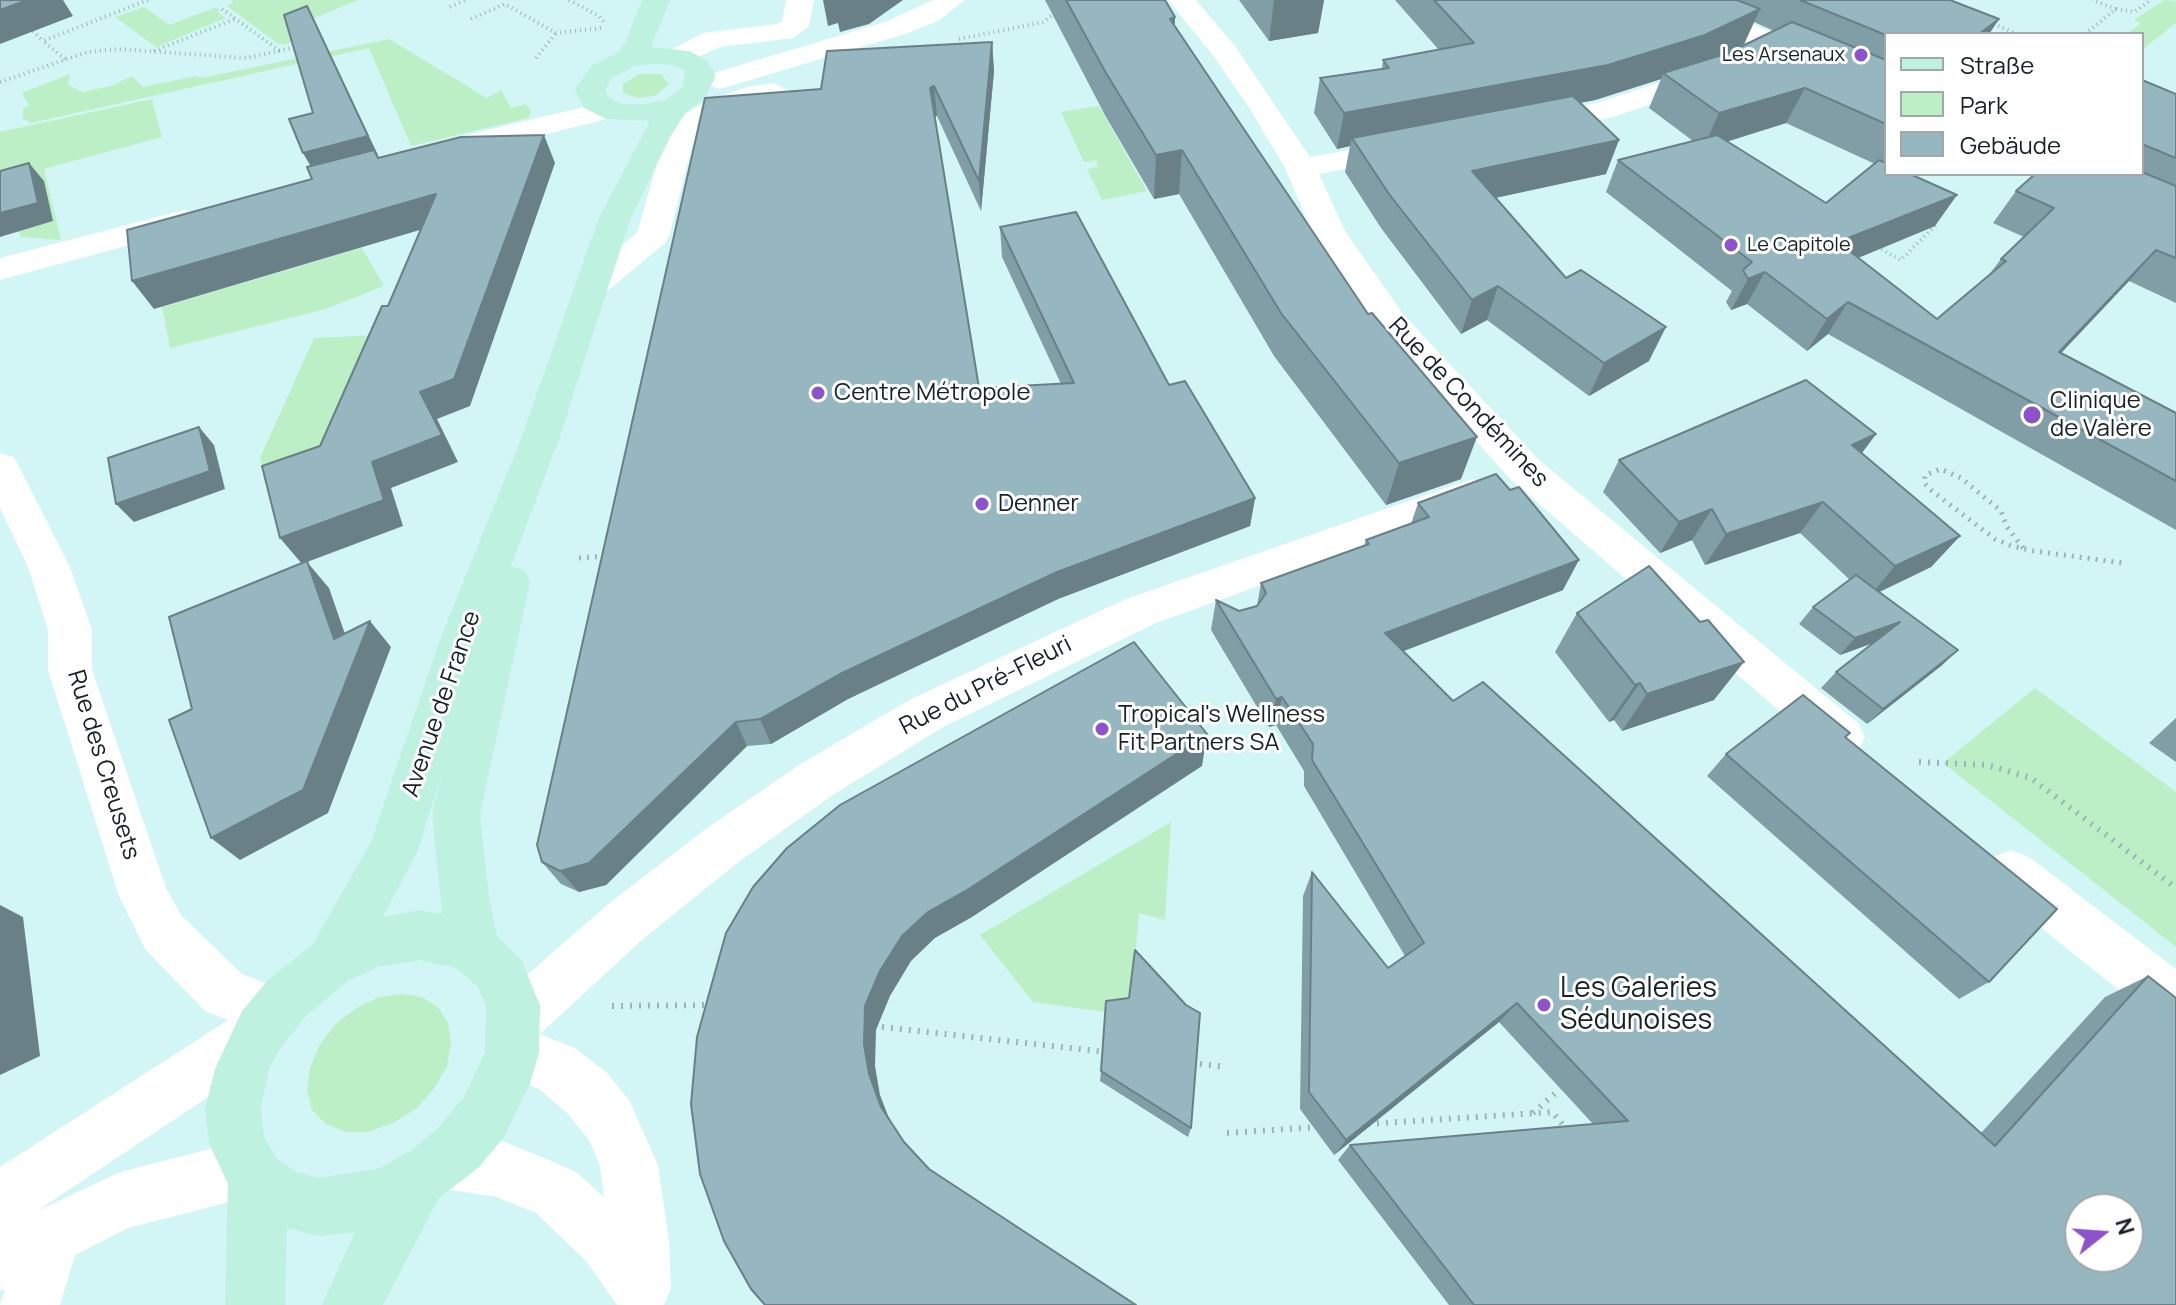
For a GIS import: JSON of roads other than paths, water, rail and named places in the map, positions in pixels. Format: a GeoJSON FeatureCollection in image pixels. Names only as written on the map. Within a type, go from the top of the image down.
{"type":"FeatureCollection","features":[{"type":"Feature","properties":{"kind":"main road"},"geometry":{"type":"LineString","coordinates":[[673,10],[679,57]]}},
{"type":"Feature","properties":{"kind":"main road"},"geometry":{"type":"LineString","coordinates":[[627,59],[673,10]]}},
{"type":"Feature","properties":{"kind":"main road"},"geometry":{"type":"LineString","coordinates":[[611,111],[646,113],[687,97],[701,75],[699,70],[679,57],[653,55],[627,59]]}},
{"type":"Feature","properties":{"kind":"main road","name":"Avenue de France"},"geometry":{"type":"LineString","coordinates":[[614,220],[619,143],[611,111],[592,96],[592,84],[601,72],[627,59]]}},
{"type":"Feature","properties":{"kind":"main road","name":"Avenue de France"},"geometry":{"type":"LineString","coordinates":[[331,962],[393,850],[461,642],[540,439],[614,220],[655,137],[687,97]]}},
{"type":"Feature","properties":{"kind":"main road","name":"Avenue de France"},"geometry":{"type":"LineString","coordinates":[[474,950],[464,897],[456,814],[540,439]]}},
{"type":"Feature","properties":{"kind":"main road"},"geometry":{"type":"LineString","coordinates":[[352,1305],[374,1256],[431,1170],[484,1117],[502,1084],[513,1037],[513,1006],[503,979],[495,968],[474,950],[458,942],[419,935],[375,943],[331,962],[301,985],[267,1021],[242,1069],[233,1109],[237,1143],[253,1173],[284,1198],[319,1207],[378,1198],[431,1170]]}},
{"type":"Feature","properties":{"kind":"main road"},"geometry":{"type":"LineString","coordinates":[[253,1173],[258,1265],[255,1305]]}},
{"type":"Feature","properties":{"kind":"street"},"geometry":{"type":"LineString","coordinates":[[679,57],[713,39],[783,32],[795,26],[800,0]]}},
{"type":"Feature","properties":{"kind":"street","name":"Rue de Condémines"},"geometry":{"type":"LineString","coordinates":[[1182,0],[1225,52],[1301,168],[1329,232],[1390,322],[1525,470],[1873,761]]}},
{"type":"Feature","properties":{"kind":"street"},"geometry":{"type":"LineString","coordinates":[[1672,0],[1884,90]]}},
{"type":"Feature","properties":{"kind":"street"},"geometry":{"type":"LineString","coordinates":[[594,284],[652,237],[677,146],[682,135],[696,120],[720,106],[757,93],[773,92],[797,81],[944,5]]}},
{"type":"Feature","properties":{"kind":"street"},"geometry":{"type":"LineString","coordinates":[[1510,129],[1602,111],[1701,79],[1773,44]]}},
{"type":"Feature","properties":{"kind":"street"},"geometry":{"type":"LineString","coordinates":[[679,57],[797,81]]}},
{"type":"Feature","properties":{"kind":"street"},"geometry":{"type":"LineString","coordinates":[[687,97],[797,81]]}},
{"type":"Feature","properties":{"kind":"street"},"geometry":{"type":"LineString","coordinates":[[418,157],[611,111]]}},
{"type":"Feature","properties":{"kind":"street"},"geometry":{"type":"LineString","coordinates":[[1301,168],[1434,144]]}},
{"type":"Feature","properties":{"kind":"street"},"geometry":{"type":"LineString","coordinates":[[0,269],[208,213]]}},
{"type":"Feature","properties":{"kind":"street","name":"Rue des Creusets"},"geometry":{"type":"LineString","coordinates":[[0,467],[49,567],[66,617],[70,630],[70,670],[144,896],[163,932],[224,993],[267,1021]]}},
{"type":"Feature","properties":{"kind":"street","name":"Rue du Pré-Fleuri"},"geometry":{"type":"LineString","coordinates":[[513,1037],[625,922],[724,844],[819,778],[927,713],[1141,611],[1223,603],[1525,470]]}},
{"type":"Feature","properties":{"kind":"street"},"geometry":{"type":"LineString","coordinates":[[1983,850],[2176,1002]]}},
{"type":"Feature","properties":{"kind":"street"},"geometry":{"type":"LineString","coordinates":[[0,1201],[267,1021]]}},
{"type":"Feature","properties":{"kind":"street"},"geometry":{"type":"LineString","coordinates":[[513,1037],[587,1093],[609,1120],[629,1165],[644,1294]]}},
{"type":"Feature","properties":{"kind":"street"},"geometry":{"type":"LineString","coordinates":[[431,1170],[497,1168],[556,1192],[608,1241],[644,1294]]}},
{"type":"Feature","properties":{"kind":"street"},"geometry":{"type":"LineString","coordinates":[[0,1261],[120,1201],[253,1173]]}},
{"type":"Feature","properties":{"kind":"street"},"geometry":{"type":"LineString","coordinates":[[30,1305],[52,1234]]}},
{"type":"Feature","properties":{"kind":"place","name":"Les Arsenaux"},"geometry":{"type":"Point","coordinates":[1861,55]}},
{"type":"Feature","properties":{"kind":"place","name":"Le Capitole"},"geometry":{"type":"Point","coordinates":[1731,245]}},
{"type":"Feature","properties":{"kind":"place","name":"Centre Métropole"},"geometry":{"type":"Point","coordinates":[818,393]}},
{"type":"Feature","properties":{"kind":"place","name":"Clinique de Valère"},"geometry":{"type":"Point","coordinates":[2032,415]}},
{"type":"Feature","properties":{"kind":"place","name":"Denner"},"geometry":{"type":"Point","coordinates":[982,504]}},
{"type":"Feature","properties":{"kind":"place","name":"Tropical's Wellness Fit Partners SA"},"geometry":{"type":"Point","coordinates":[1102,729]}},
{"type":"Feature","properties":{"kind":"place","name":"Les Galeries Sédunoises"},"geometry":{"type":"Point","coordinates":[1544,1005]}}]}
